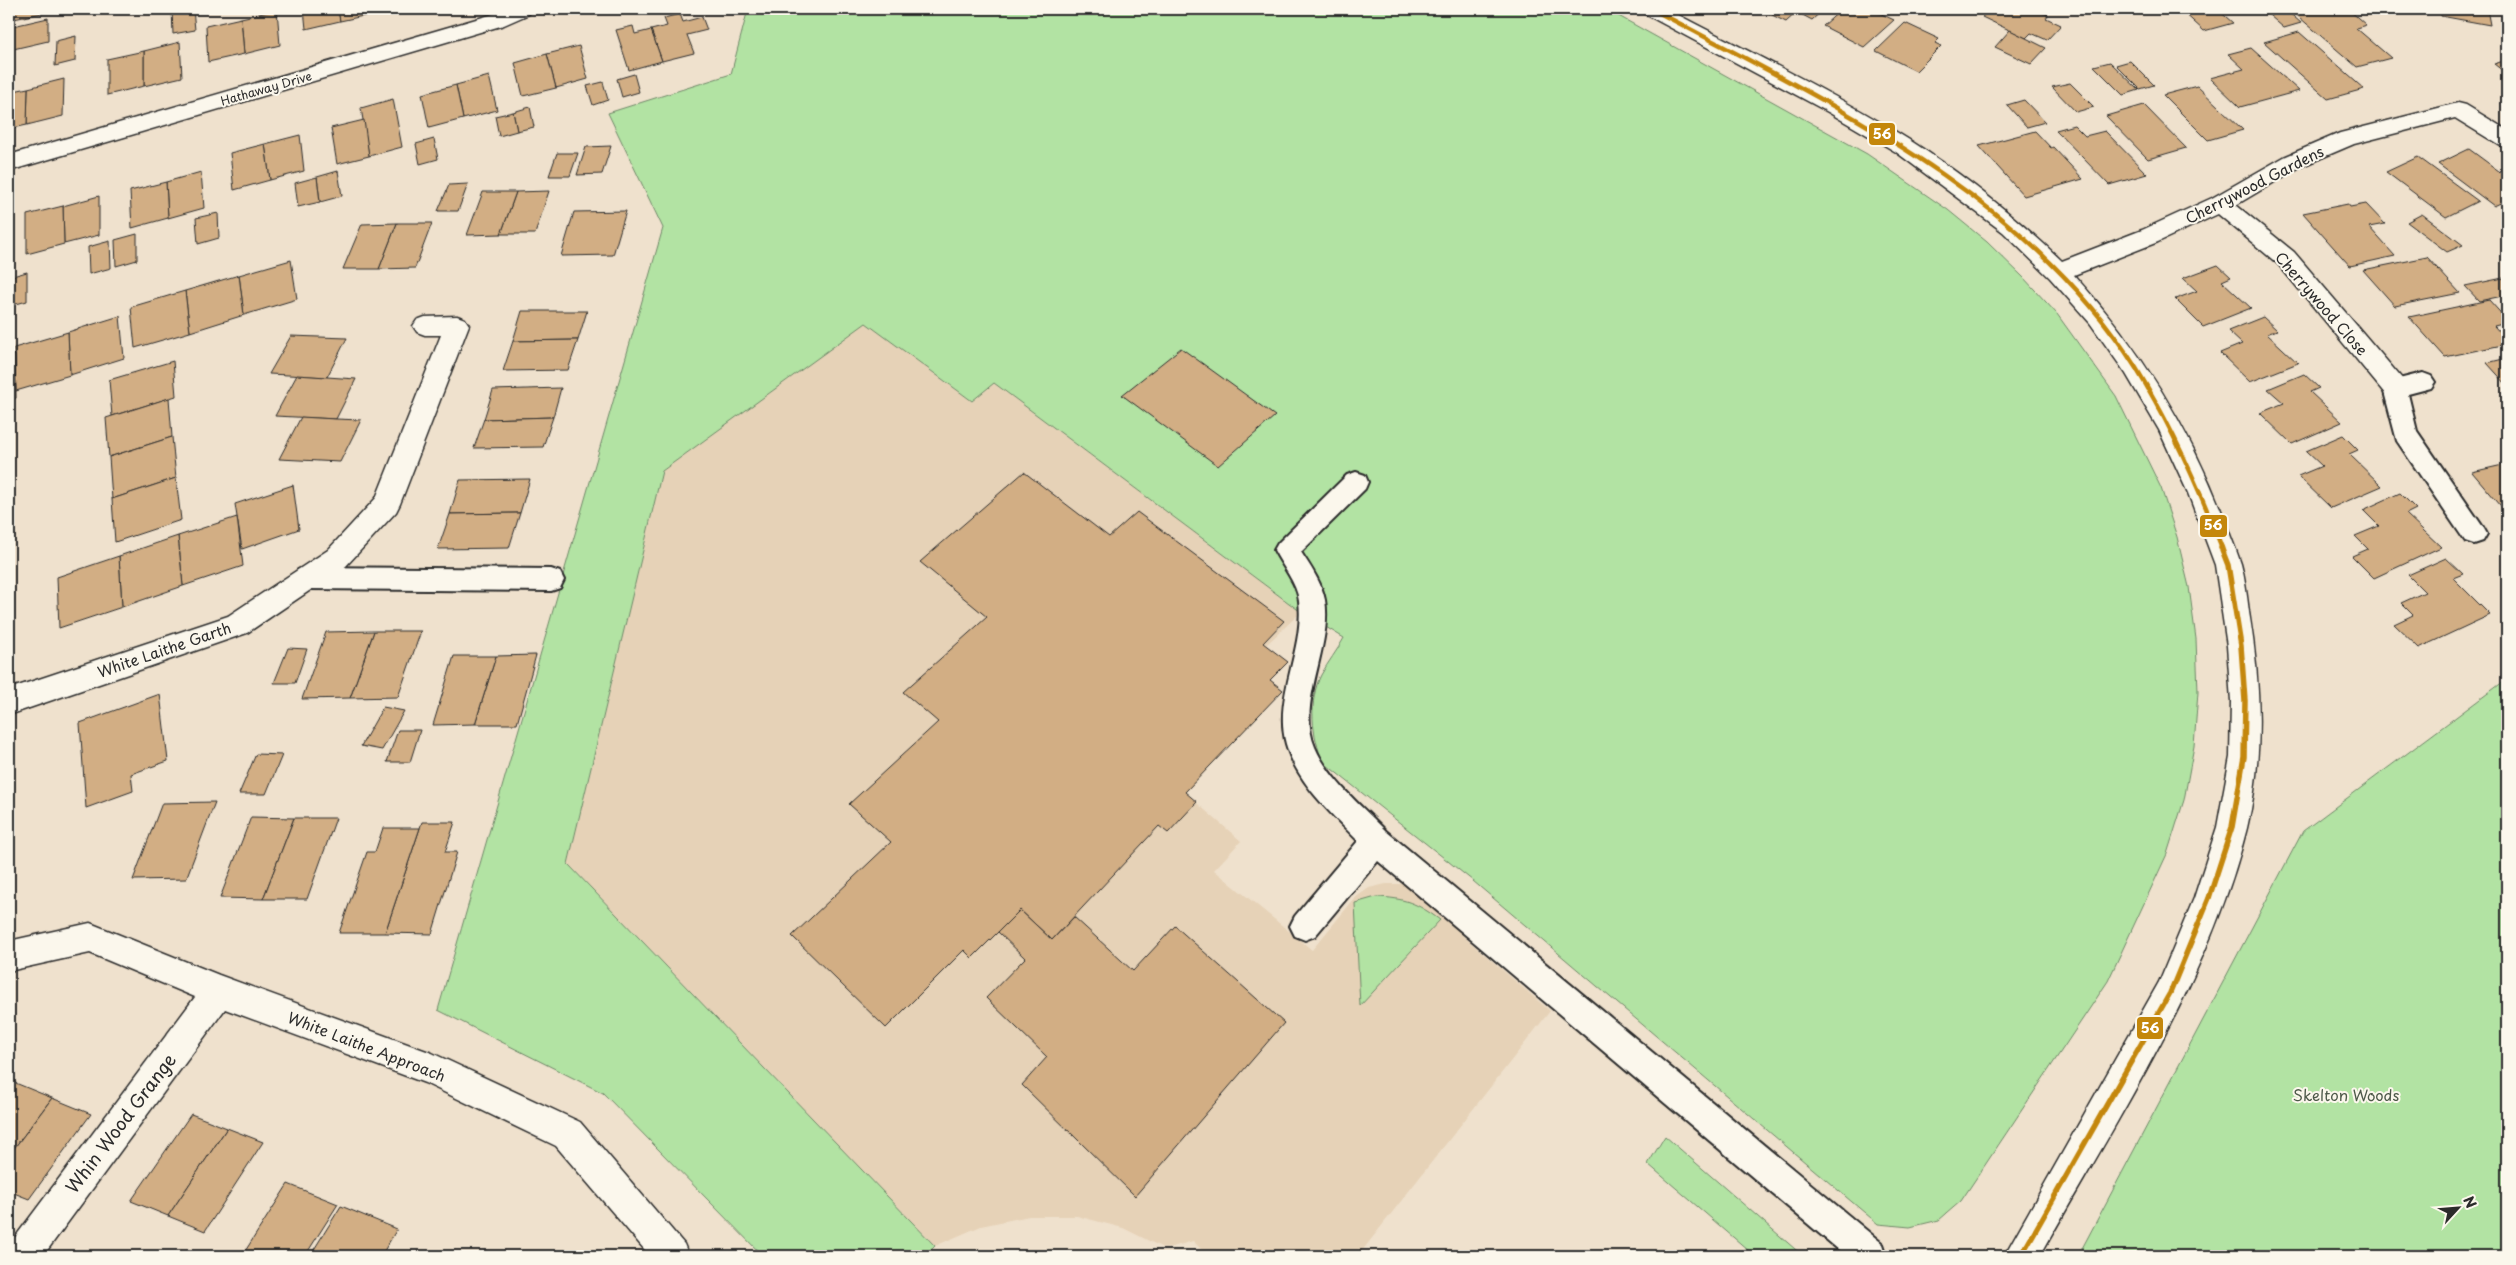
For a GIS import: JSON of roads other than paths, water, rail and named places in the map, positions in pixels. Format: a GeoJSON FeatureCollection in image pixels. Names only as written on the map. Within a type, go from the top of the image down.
{"type":"FeatureCollection","features":[{"type":"Feature","properties":{"kind":"street","name":"Hathaway Drive"},"geometry":{"type":"LineString","coordinates":[[9,164],[497,20],[522,9]]}},
{"type":"Feature","properties":{"kind":"street"},"geometry":{"type":"LineString","coordinates":[[1652,9],[1836,107],[1904,147],[2011,226],[2058,272],[2098,317],[2135,367],[2170,427],[2201,493],[2228,565],[2241,646],[2245,701],[2244,757],[2232,827],[2212,890],[2170,993],[2021,1256]]}},
{"type":"Feature","properties":{"kind":"street","name":"Cherrywood Gardens"},"geometry":{"type":"LineString","coordinates":[[2058,272],[2150,236],[2220,204],[2292,162],[2348,138],[2458,110],[2507,140]]}},
{"type":"Feature","properties":{"kind":"street","name":"Cherrywood Close"},"geometry":{"type":"LineString","coordinates":[[2220,204],[2286,258],[2326,303],[2395,388]]}},
{"type":"Feature","properties":{"kind":"street","name":"White Laithe Garth"},"geometry":{"type":"LineString","coordinates":[[9,702],[237,625],[336,558],[387,504],[457,325],[425,326]]}},
{"type":"Feature","properties":{"kind":"street","name":"White Laithe Approach"},"geometry":{"type":"LineString","coordinates":[[9,956],[90,938],[219,991],[432,1069],[568,1134],[672,1256]]}},
{"type":"Feature","properties":{"kind":"street","name":"Whin Wood Grange"},"geometry":{"type":"LineString","coordinates":[[22,1256],[219,991]]}},
{"type":"Feature","properties":{"kind":"lane"},"geometry":{"type":"LineString","coordinates":[[2423,382],[2395,388],[2406,434],[2474,534]]}},
{"type":"Feature","properties":{"kind":"lane"},"geometry":{"type":"LineString","coordinates":[[1356,482],[1287,550],[1312,599],[1312,641],[1294,719],[1300,746],[1318,778],[1376,841],[1871,1256]]}},
{"type":"Feature","properties":{"kind":"lane"},"geometry":{"type":"LineString","coordinates":[[306,578],[551,580]]}},
{"type":"Feature","properties":{"kind":"lane"},"geometry":{"type":"LineString","coordinates":[[1305,926],[1376,841]]}},
{"type":"Feature","properties":{"kind":"park label","name":"Skelton Woods"},"geometry":{"type":"Point","coordinates":[2346,1094]}}]}
